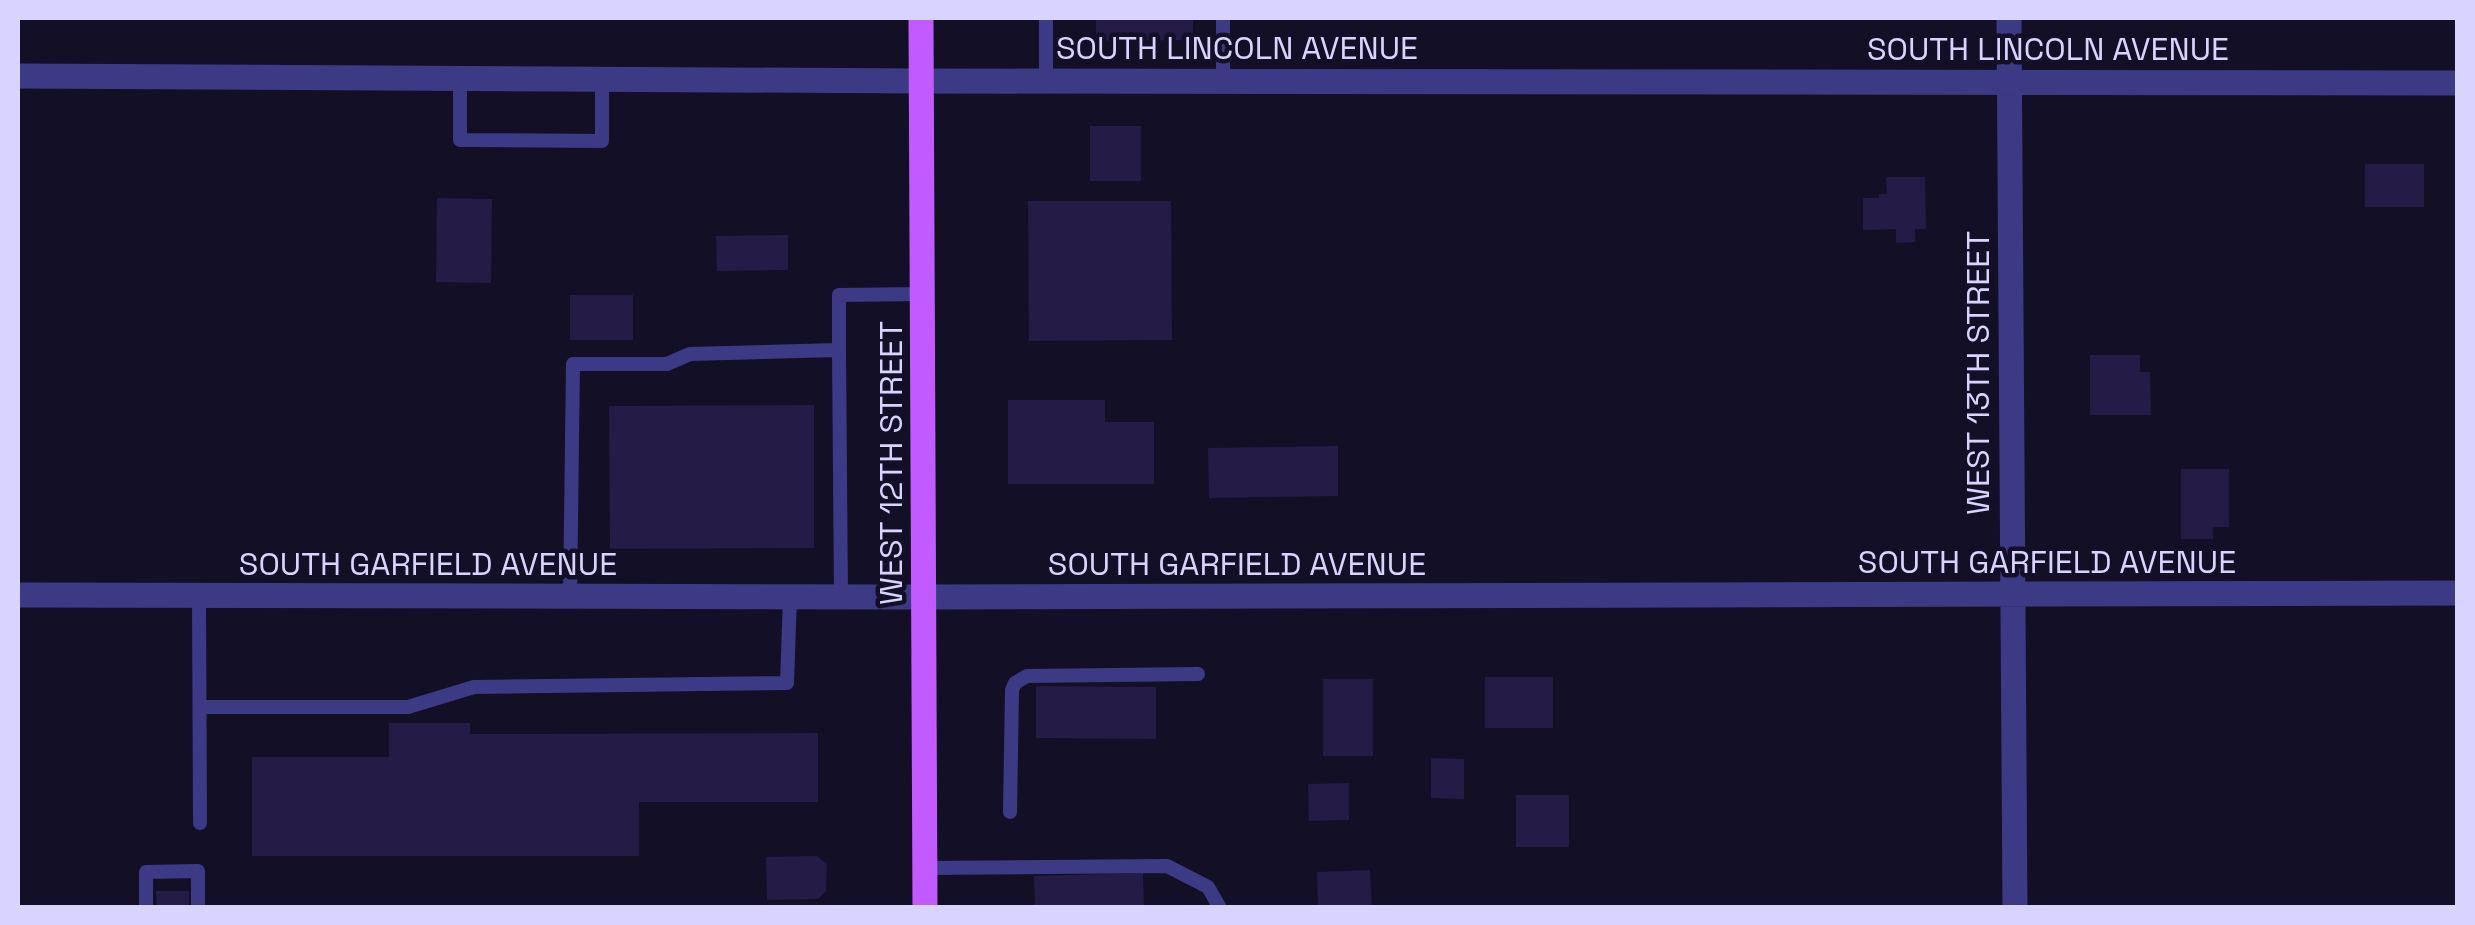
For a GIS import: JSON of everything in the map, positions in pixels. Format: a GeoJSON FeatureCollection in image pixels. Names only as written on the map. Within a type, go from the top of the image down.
{"type":"FeatureCollection","features":[{"type":"Feature","properties":{"kind":"main road","name":"WEST 12TH STREET"},"geometry":{"type":"LineString","coordinates":[[920,18],[925,908]]}},
{"type":"Feature","properties":{"kind":"street","name":"WEST 13TH STREET"},"geometry":{"type":"LineString","coordinates":[[2009,18],[2015,908]]}},
{"type":"Feature","properties":{"kind":"street","name":"SOUTH LINCOLN AVENUE"},"geometry":{"type":"LineString","coordinates":[[18,76],[2458,83]]}},
{"type":"Feature","properties":{"kind":"street","name":"SOUTH GARFIELD AVENUE"},"geometry":{"type":"LineString","coordinates":[[18,596],[2458,593]]}},
{"type":"Feature","properties":{"kind":"lane"},"geometry":{"type":"LineString","coordinates":[[1046,18],[1046,81]]}},
{"type":"Feature","properties":{"kind":"lane"},"geometry":{"type":"LineString","coordinates":[[1223,18],[1224,81]]}},
{"type":"Feature","properties":{"kind":"lane"},"geometry":{"type":"LineString","coordinates":[[460,78],[460,140],[602,141],[602,79]]}},
{"type":"Feature","properties":{"kind":"lane"},"geometry":{"type":"LineString","coordinates":[[840,597],[839,295],[922,294]]}},
{"type":"Feature","properties":{"kind":"lane"},"geometry":{"type":"LineString","coordinates":[[570,597],[573,364],[668,364],[690,354],[839,350]]}},
{"type":"Feature","properties":{"kind":"lane"},"geometry":{"type":"LineString","coordinates":[[199,596],[200,823]]}},
{"type":"Feature","properties":{"kind":"lane"},"geometry":{"type":"LineString","coordinates":[[200,706],[408,706],[474,687],[787,682],[790,597]]}},
{"type":"Feature","properties":{"kind":"lane"},"geometry":{"type":"LineString","coordinates":[[1010,812],[1012,690],[1021,678],[1198,674]]}},
{"type":"Feature","properties":{"kind":"lane"},"geometry":{"type":"LineString","coordinates":[[925,868],[1167,866],[1208,887],[1220,908]]}},
{"type":"Feature","properties":{"kind":"lane"},"geometry":{"type":"LineString","coordinates":[[146,908],[146,872],[198,871],[198,908]]}},
{"type":"Feature","properties":{"kind":"building"},"geometry":{"type":"Polygon","coordinates":[[[1096,18],[1193,18],[1193,40],[1096,41],[1096,18]]]}},
{"type":"Feature","properties":{"kind":"building"},"geometry":{"type":"Polygon","coordinates":[[[1090,126],[1141,126],[1141,181],[1090,181],[1090,126]]]}},
{"type":"Feature","properties":{"kind":"building"},"geometry":{"type":"Polygon","coordinates":[[[2365,164],[2424,164],[2424,207],[2365,207],[2365,164]]]}},
{"type":"Feature","properties":{"kind":"building"},"geometry":{"type":"Polygon","coordinates":[[[1886,177],[1925,177],[1926,229],[1915,229],[1915,242],[1896,243],[1896,229],[1863,230],[1863,198],[1887,194],[1886,177]]]}},
{"type":"Feature","properties":{"kind":"building"},"geometry":{"type":"Polygon","coordinates":[[[437,198],[492,199],[491,283],[436,282],[437,198]]]}},
{"type":"Feature","properties":{"kind":"building"},"geometry":{"type":"Polygon","coordinates":[[[1028,201],[1171,201],[1172,340],[1029,341],[1028,201]]]}},
{"type":"Feature","properties":{"kind":"building"},"geometry":{"type":"Polygon","coordinates":[[[788,235],[788,270],[717,271],[716,236],[788,235]]]}},
{"type":"Feature","properties":{"kind":"building"},"geometry":{"type":"Polygon","coordinates":[[[570,295],[633,295],[633,340],[570,340],[570,295]]]}},
{"type":"Feature","properties":{"kind":"building"},"geometry":{"type":"Polygon","coordinates":[[[2090,355],[2140,355],[2140,372],[2150,372],[2151,415],[2090,415],[2090,355]]]}},
{"type":"Feature","properties":{"kind":"building"},"geometry":{"type":"Polygon","coordinates":[[[1008,400],[1105,400],[1105,422],[1154,422],[1154,484],[1008,484],[1008,400]]]}},
{"type":"Feature","properties":{"kind":"building"},"geometry":{"type":"Polygon","coordinates":[[[814,405],[814,548],[610,549],[609,406],[814,405]]]}},
{"type":"Feature","properties":{"kind":"building"},"geometry":{"type":"Polygon","coordinates":[[[1338,446],[1338,496],[1209,498],[1208,448],[1338,446]]]}},
{"type":"Feature","properties":{"kind":"building"},"geometry":{"type":"Polygon","coordinates":[[[2181,469],[2229,469],[2229,527],[2213,527],[2213,539],[2181,539],[2181,469]]]}},
{"type":"Feature","properties":{"kind":"building"},"geometry":{"type":"Polygon","coordinates":[[[1485,677],[1553,677],[1553,728],[1485,728],[1485,677]]]}},
{"type":"Feature","properties":{"kind":"building"},"geometry":{"type":"Polygon","coordinates":[[[1323,679],[1373,679],[1373,756],[1323,756],[1323,679]]]}},
{"type":"Feature","properties":{"kind":"building"},"geometry":{"type":"Polygon","coordinates":[[[1036,686],[1156,687],[1156,739],[1036,738],[1036,686]]]}},
{"type":"Feature","properties":{"kind":"building"},"geometry":{"type":"Polygon","coordinates":[[[389,723],[470,723],[470,734],[818,733],[818,802],[639,802],[639,856],[252,856],[252,757],[389,757],[389,723]]]}},
{"type":"Feature","properties":{"kind":"building"},"geometry":{"type":"Polygon","coordinates":[[[1431,758],[1464,759],[1464,799],[1431,798],[1431,758]]]}},
{"type":"Feature","properties":{"kind":"building"},"geometry":{"type":"Polygon","coordinates":[[[1349,783],[1349,820],[1309,821],[1308,784],[1349,783]]]}},
{"type":"Feature","properties":{"kind":"building"},"geometry":{"type":"Polygon","coordinates":[[[1516,795],[1569,795],[1569,847],[1516,847],[1516,795]]]}},
{"type":"Feature","properties":{"kind":"building"},"geometry":{"type":"Polygon","coordinates":[[[817,856],[827,864],[826,891],[818,899],[767,900],[766,857],[817,856]]]}},
{"type":"Feature","properties":{"kind":"building"},"geometry":{"type":"Polygon","coordinates":[[[1370,870],[1372,908],[1318,908],[1317,872],[1370,870]]]}},
{"type":"Feature","properties":{"kind":"building"},"geometry":{"type":"Polygon","coordinates":[[[1143,873],[1144,908],[1035,908],[1034,876],[1143,873]]]}},
{"type":"Feature","properties":{"kind":"building"},"geometry":{"type":"Polygon","coordinates":[[[156,891],[189,891],[189,908],[157,908],[156,891]]]}}]}
